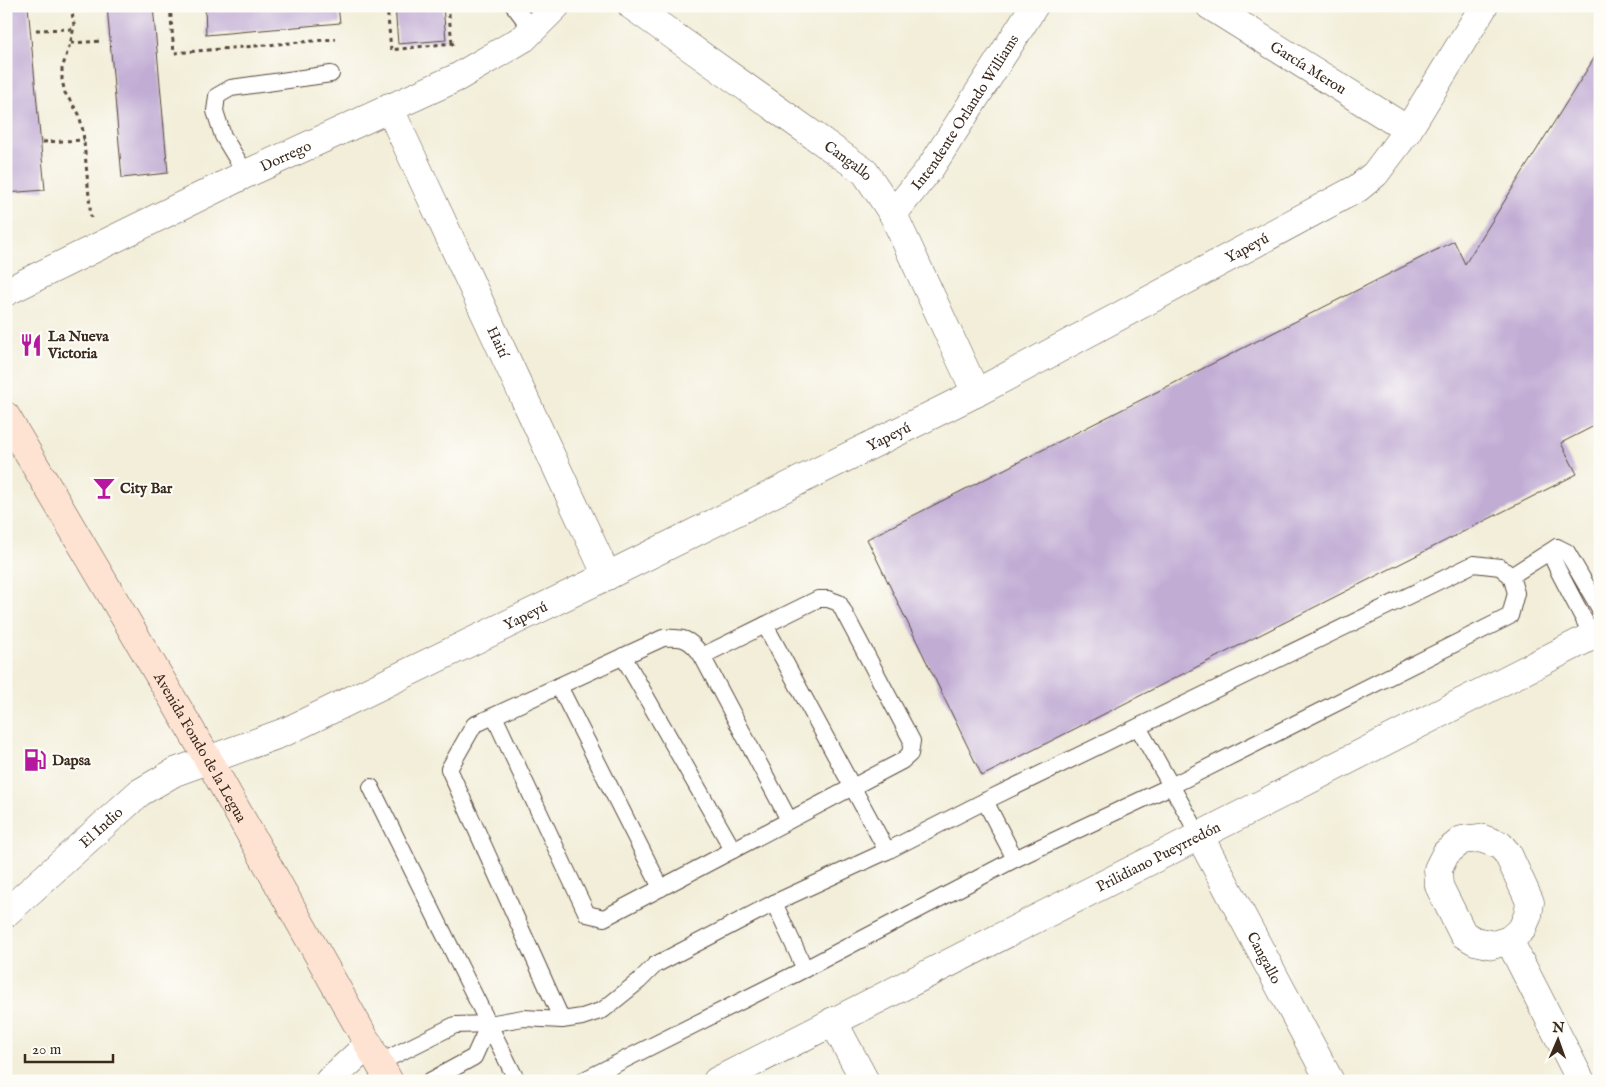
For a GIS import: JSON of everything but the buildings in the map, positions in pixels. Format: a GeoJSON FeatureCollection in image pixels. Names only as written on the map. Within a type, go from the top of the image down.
{"type":"FeatureCollection","features":[{"type":"Feature","properties":{"kind":"main road","name":"Avenida Fondo de la Legua"},"geometry":{"type":"LineString","coordinates":[[6,416],[208,759],[379,1063]]}},
{"type":"Feature","properties":{"kind":"street","name":"Dorrego"},"geometry":{"type":"LineString","coordinates":[[6,292],[246,174],[458,77],[524,38],[556,6]]}},
{"type":"Feature","properties":{"kind":"street","name":"Cangallo"},"geometry":{"type":"LineString","coordinates":[[632,6],[864,172],[893,214],[976,393]]}},
{"type":"Feature","properties":{"kind":"street","name":"Intendente Orlando Williams"},"geometry":{"type":"LineString","coordinates":[[893,214],[931,167],[1034,6]]}},
{"type":"Feature","properties":{"kind":"street","name":"García Merou"},"geometry":{"type":"LineString","coordinates":[[1210,6],[1408,130]]}},
{"type":"Feature","properties":{"kind":"street","name":"Yapeyú"},"geometry":{"type":"LineString","coordinates":[[208,759],[285,732],[976,393],[1358,188],[1375,174],[1408,130],[1484,6]]}},
{"type":"Feature","properties":{"kind":"street","name":"Haití"},"geometry":{"type":"LineString","coordinates":[[389,108],[606,576]]}},
{"type":"Feature","properties":{"kind":"street","name":"Prilidiano Pueyrredón"},"geometry":{"type":"LineString","coordinates":[[717,1081],[1596,634]]}},
{"type":"Feature","properties":{"kind":"street","name":"El Indio"},"geometry":{"type":"LineString","coordinates":[[6,913],[139,793],[175,772],[208,759]]}},
{"type":"Feature","properties":{"kind":"street","name":"Cangallo"},"geometry":{"type":"LineString","coordinates":[[1199,835],[1330,1081]]}},
{"type":"Feature","properties":{"kind":"street"},"geometry":{"type":"LineString","coordinates":[[1509,940],[1581,1081]]}},
{"type":"Feature","properties":{"kind":"street"},"geometry":{"type":"LineString","coordinates":[[833,1021],[864,1081]]}},
{"type":"Feature","properties":{"kind":"street"},"geometry":{"type":"LineString","coordinates":[[329,1081],[379,1063]]}},
{"type":"Feature","properties":{"kind":"lane"},"geometry":{"type":"LineString","coordinates":[[514,6],[533,31]]}},
{"type":"Feature","properties":{"kind":"lane"},"geometry":{"type":"LineString","coordinates":[[246,174],[223,136],[214,111],[217,96],[230,88],[330,74]]}},
{"type":"Feature","properties":{"kind":"lane"},"geometry":{"type":"LineString","coordinates":[[1511,576],[1557,546]]}},
{"type":"Feature","properties":{"kind":"lane"},"geometry":{"type":"LineString","coordinates":[[1557,546],[1567,552],[1600,609]]}},
{"type":"Feature","properties":{"kind":"lane"},"geometry":{"type":"LineString","coordinates":[[1557,546],[1553,558],[1558,570],[1596,634]]}},
{"type":"Feature","properties":{"kind":"lane"},"geometry":{"type":"LineString","coordinates":[[379,1063],[455,1025],[490,1024],[523,1018],[562,1020],[582,1017],[603,1010],[655,965],[774,903],[887,851],[985,801],[1474,564],[1500,567],[1511,576],[1516,593],[1510,616],[1171,786],[1015,860],[805,969],[582,1081]]}},
{"type":"Feature","properties":{"kind":"lane"},"geometry":{"type":"LineString","coordinates":[[494,716],[587,914],[604,918],[902,761],[910,754],[912,741],[839,603],[828,599],[818,599],[702,656]]}},
{"type":"Feature","properties":{"kind":"lane"},"geometry":{"type":"LineString","coordinates":[[765,625],[887,851]]}},
{"type":"Feature","properties":{"kind":"lane"},"geometry":{"type":"LineString","coordinates":[[562,1020],[450,768],[474,725],[662,638],[679,638],[693,643],[702,656],[789,820]]}},
{"type":"Feature","properties":{"kind":"lane"},"geometry":{"type":"LineString","coordinates":[[623,656],[733,850]]}},
{"type":"Feature","properties":{"kind":"lane"},"geometry":{"type":"LineString","coordinates":[[559,686],[661,888]]}},
{"type":"Feature","properties":{"kind":"lane"},"geometry":{"type":"LineString","coordinates":[[1138,727],[1199,835]]}},
{"type":"Feature","properties":{"kind":"lane"},"geometry":{"type":"LineString","coordinates":[[371,787],[517,1081]]}},
{"type":"Feature","properties":{"kind":"lane"},"geometry":{"type":"LineString","coordinates":[[985,801],[1015,860]]}},
{"type":"Feature","properties":{"kind":"lane"},"geometry":{"type":"LineString","coordinates":[[774,903],[805,969]]}},
{"type":"Feature","properties":{"kind":"lane"},"geometry":{"type":"LineString","coordinates":[[430,1081],[474,1057],[490,1024]]}},
{"type":"Feature","properties":{"kind":"path"},"geometry":{"type":"LineString","coordinates":[[71,6],[73,29],[71,43],[62,70],[62,80],[65,93],[79,114],[84,140],[92,222]]}},
{"type":"Feature","properties":{"kind":"path"},"geometry":{"type":"LineString","coordinates":[[170,6],[174,53],[336,39]]}},
{"type":"Feature","properties":{"kind":"path"},"geometry":{"type":"LineString","coordinates":[[387,6],[391,50],[452,43]]}},
{"type":"Feature","properties":{"kind":"path"},"geometry":{"type":"LineString","coordinates":[[448,6],[452,43],[458,49]]}},
{"type":"Feature","properties":{"kind":"path"},"geometry":{"type":"LineString","coordinates":[[36,30],[73,29]]}},
{"type":"Feature","properties":{"kind":"path"},"geometry":{"type":"LineString","coordinates":[[71,43],[103,41]]}},
{"type":"Feature","properties":{"kind":"path"},"geometry":{"type":"LineString","coordinates":[[43,142],[84,140]]}},
{"type":"Feature","properties":{"kind":"place","name":"La Nueva Victoria"},"geometry":{"type":"Point","coordinates":[31,345]}},
{"type":"Feature","properties":{"kind":"place","name":"City Bar"},"geometry":{"type":"Point","coordinates":[104,488]}},
{"type":"Feature","properties":{"kind":"place","name":"Dapsa"},"geometry":{"type":"Point","coordinates":[35,760]}}]}
